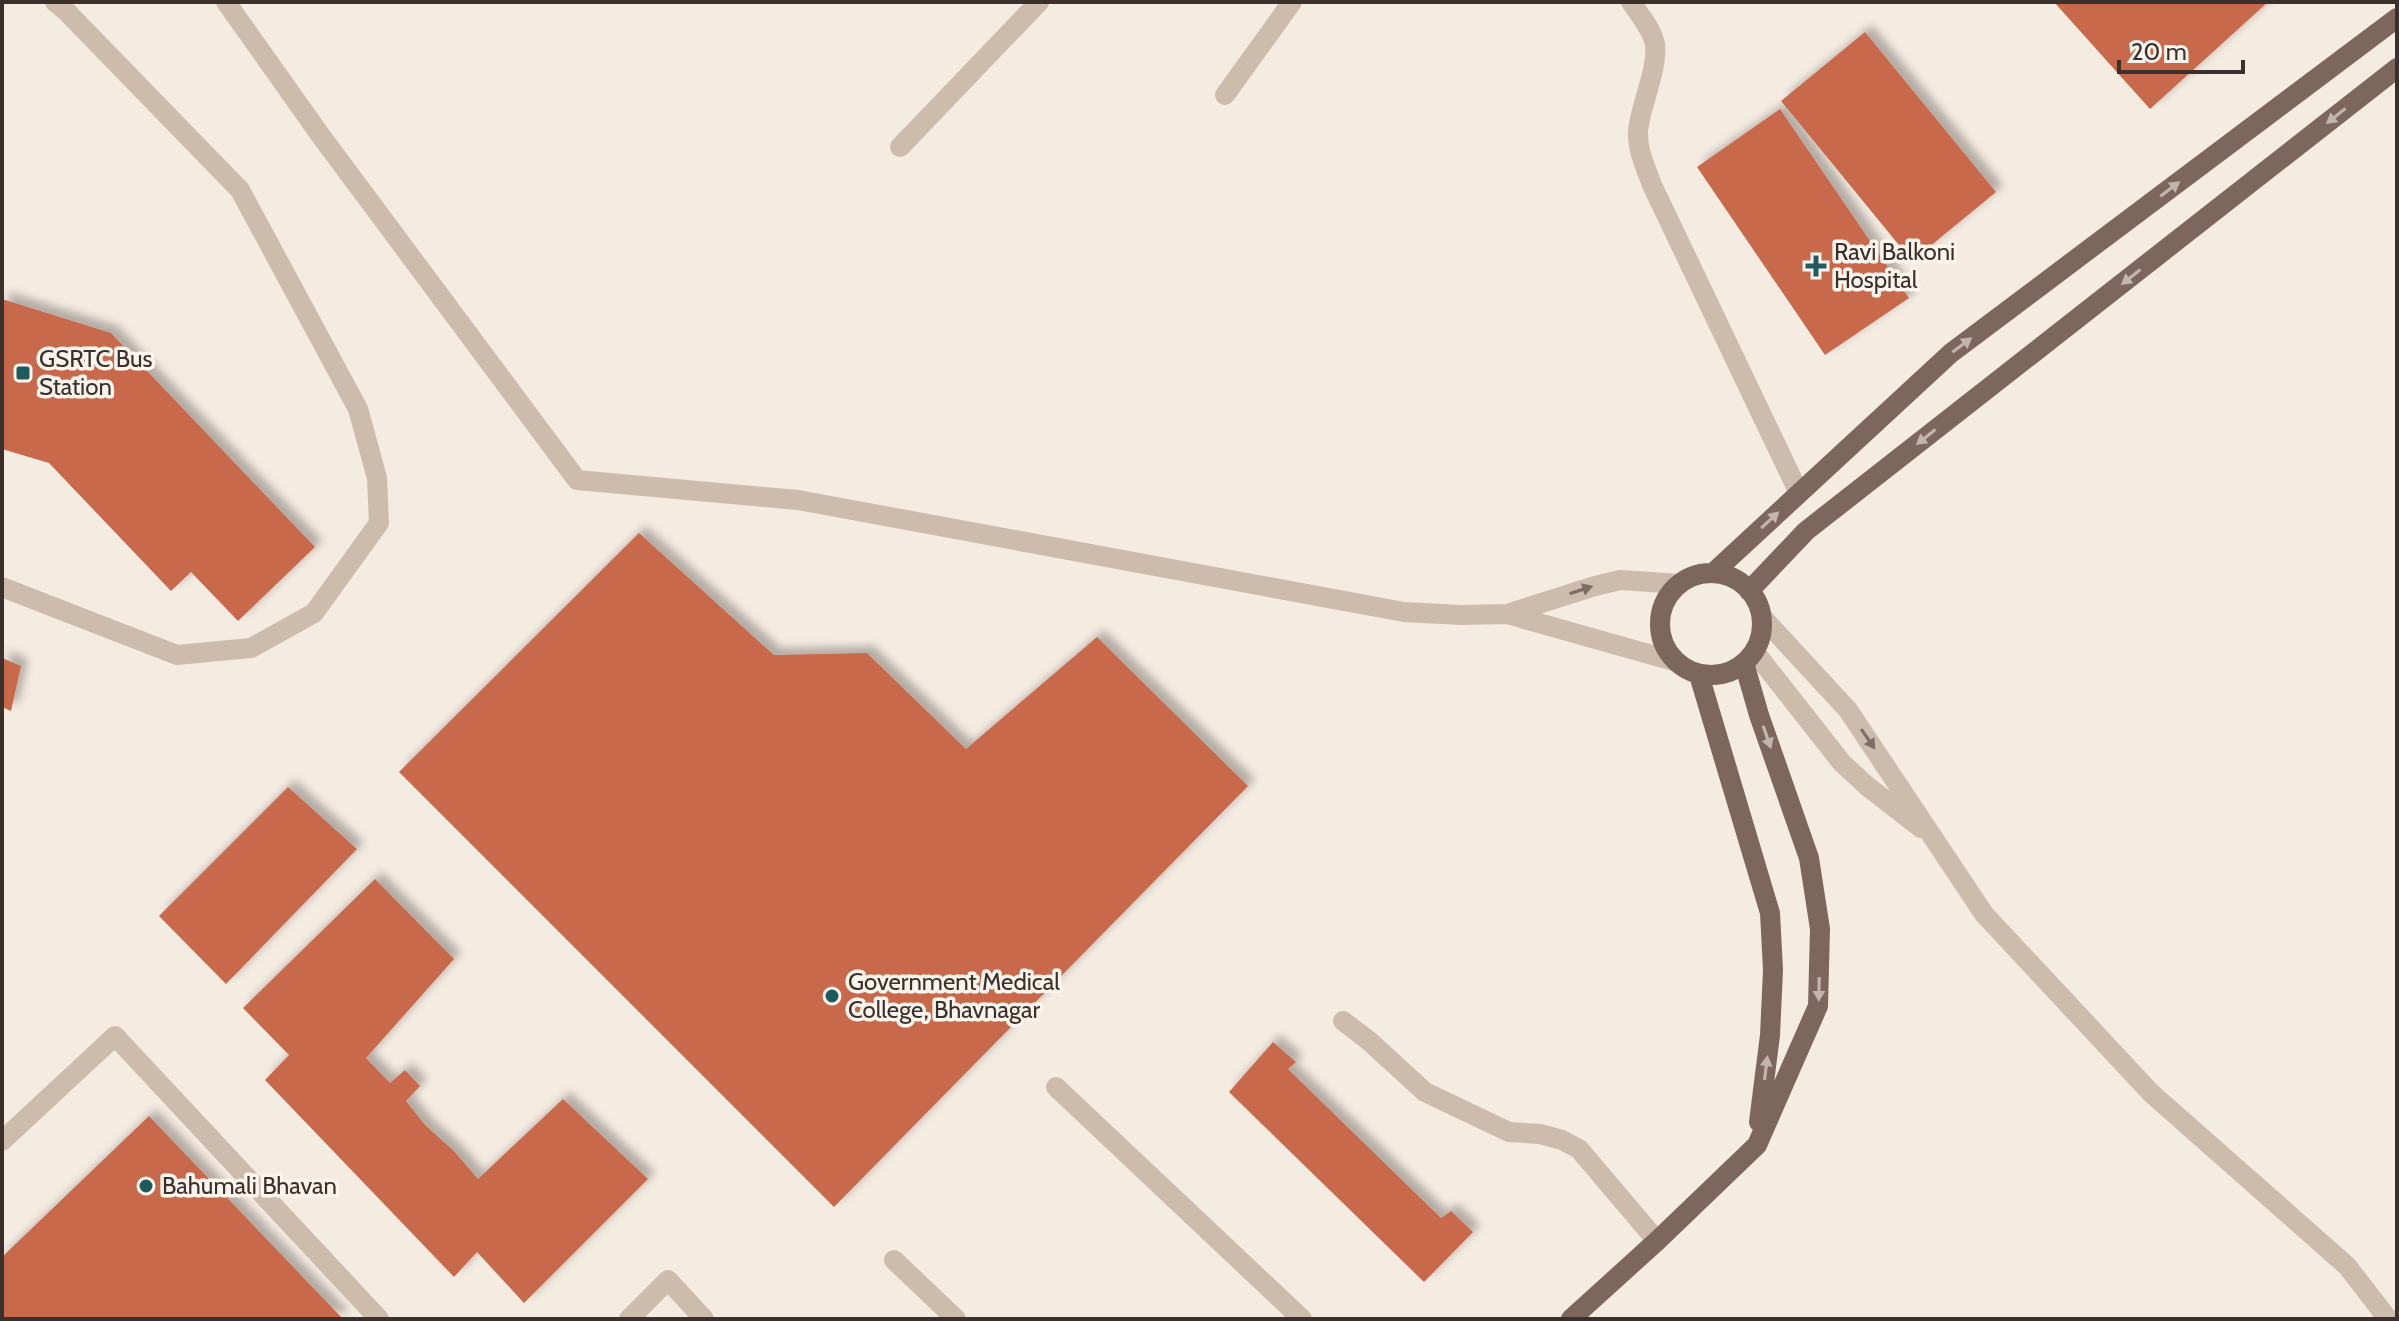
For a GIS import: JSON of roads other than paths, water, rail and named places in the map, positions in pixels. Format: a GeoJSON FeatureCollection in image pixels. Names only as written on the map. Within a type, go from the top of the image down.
{"type":"FeatureCollection","features":[{"type":"Feature","properties":{"kind":"main road"},"geometry":{"type":"LineString","coordinates":[[1713,573],[1951,353],[2397,18]]}},
{"type":"Feature","properties":{"kind":"main road"},"geometry":{"type":"LineString","coordinates":[[1749,591],[1806,531],[2397,68]]}},
{"type":"Feature","properties":{"kind":"main road"},"geometry":{"type":"LineString","coordinates":[[1713,573],[1730,577],[1749,591],[1762,617],[1761,635],[1749,657],[1730,671],[1715,676],[1699,675],[1684,669],[1663,644],[1659,629],[1660,613],[1668,597],[1680,584],[1695,575],[1713,573]]}},
{"type":"Feature","properties":{"kind":"main road"},"geometry":{"type":"LineString","coordinates":[[1571,1319],[1757,1145],[1818,1006],[1820,929],[1809,858],[1759,715],[1749,657]]}},
{"type":"Feature","properties":{"kind":"main road"},"geometry":{"type":"LineString","coordinates":[[1699,675],[1770,913],[1773,970],[1770,1035],[1757,1145]]}},
{"type":"Feature","properties":{"kind":"street"},"geometry":{"type":"LineString","coordinates":[[2,587],[177,655],[251,648],[314,613],[379,523],[377,478],[358,409],[240,190],[55,2]]}},
{"type":"Feature","properties":{"kind":"street"},"geometry":{"type":"LineString","coordinates":[[226,2],[321,136],[577,480],[798,500],[1404,612],[1507,614],[1620,580],[1680,584]]}},
{"type":"Feature","properties":{"kind":"street"},"geometry":{"type":"LineString","coordinates":[[900,147],[1039,2]]}},
{"type":"Feature","properties":{"kind":"street"},"geometry":{"type":"LineString","coordinates":[[1225,95],[1292,2]]}},
{"type":"Feature","properties":{"kind":"street"},"geometry":{"type":"LineString","coordinates":[[1631,2],[1655,46],[1638,131],[1640,154],[1799,493]]}},
{"type":"Feature","properties":{"kind":"street"},"geometry":{"type":"LineString","coordinates":[[1507,614],[1677,662]]}},
{"type":"Feature","properties":{"kind":"street"},"geometry":{"type":"LineString","coordinates":[[1762,617],[1848,710],[1984,914],[2140,1082],[2347,1266],[2388,1319]]}},
{"type":"Feature","properties":{"kind":"street"},"geometry":{"type":"LineString","coordinates":[[1749,657],[1842,763],[1934,838]]}},
{"type":"Feature","properties":{"kind":"street"},"geometry":{"type":"LineString","coordinates":[[1343,1021],[1425,1092],[1509,1132],[1540,1134],[1579,1149],[1657,1241]]}},
{"type":"Feature","properties":{"kind":"street"},"geometry":{"type":"LineString","coordinates":[[2,1141],[115,1036],[379,1319]]}},
{"type":"Feature","properties":{"kind":"street"},"geometry":{"type":"LineString","coordinates":[[1056,1087],[1302,1319]]}},
{"type":"Feature","properties":{"kind":"street"},"geometry":{"type":"LineString","coordinates":[[894,1260],[956,1319]]}},
{"type":"Feature","properties":{"kind":"street"},"geometry":{"type":"LineString","coordinates":[[629,1319],[668,1280],[704,1319]]}},
{"type":"Feature","properties":{"kind":"place","name":"Ravi Balkoni Hospital"},"geometry":{"type":"Point","coordinates":[1816,266]}},
{"type":"Feature","properties":{"kind":"place","name":"GSRTC Bus Station"},"geometry":{"type":"Point","coordinates":[23,373]}},
{"type":"Feature","properties":{"kind":"place","name":"Government Medical College, Bhavnagar"},"geometry":{"type":"Point","coordinates":[832,996]}},
{"type":"Feature","properties":{"kind":"place","name":"Bahumali Bhavan"},"geometry":{"type":"Point","coordinates":[146,1186]}}]}
